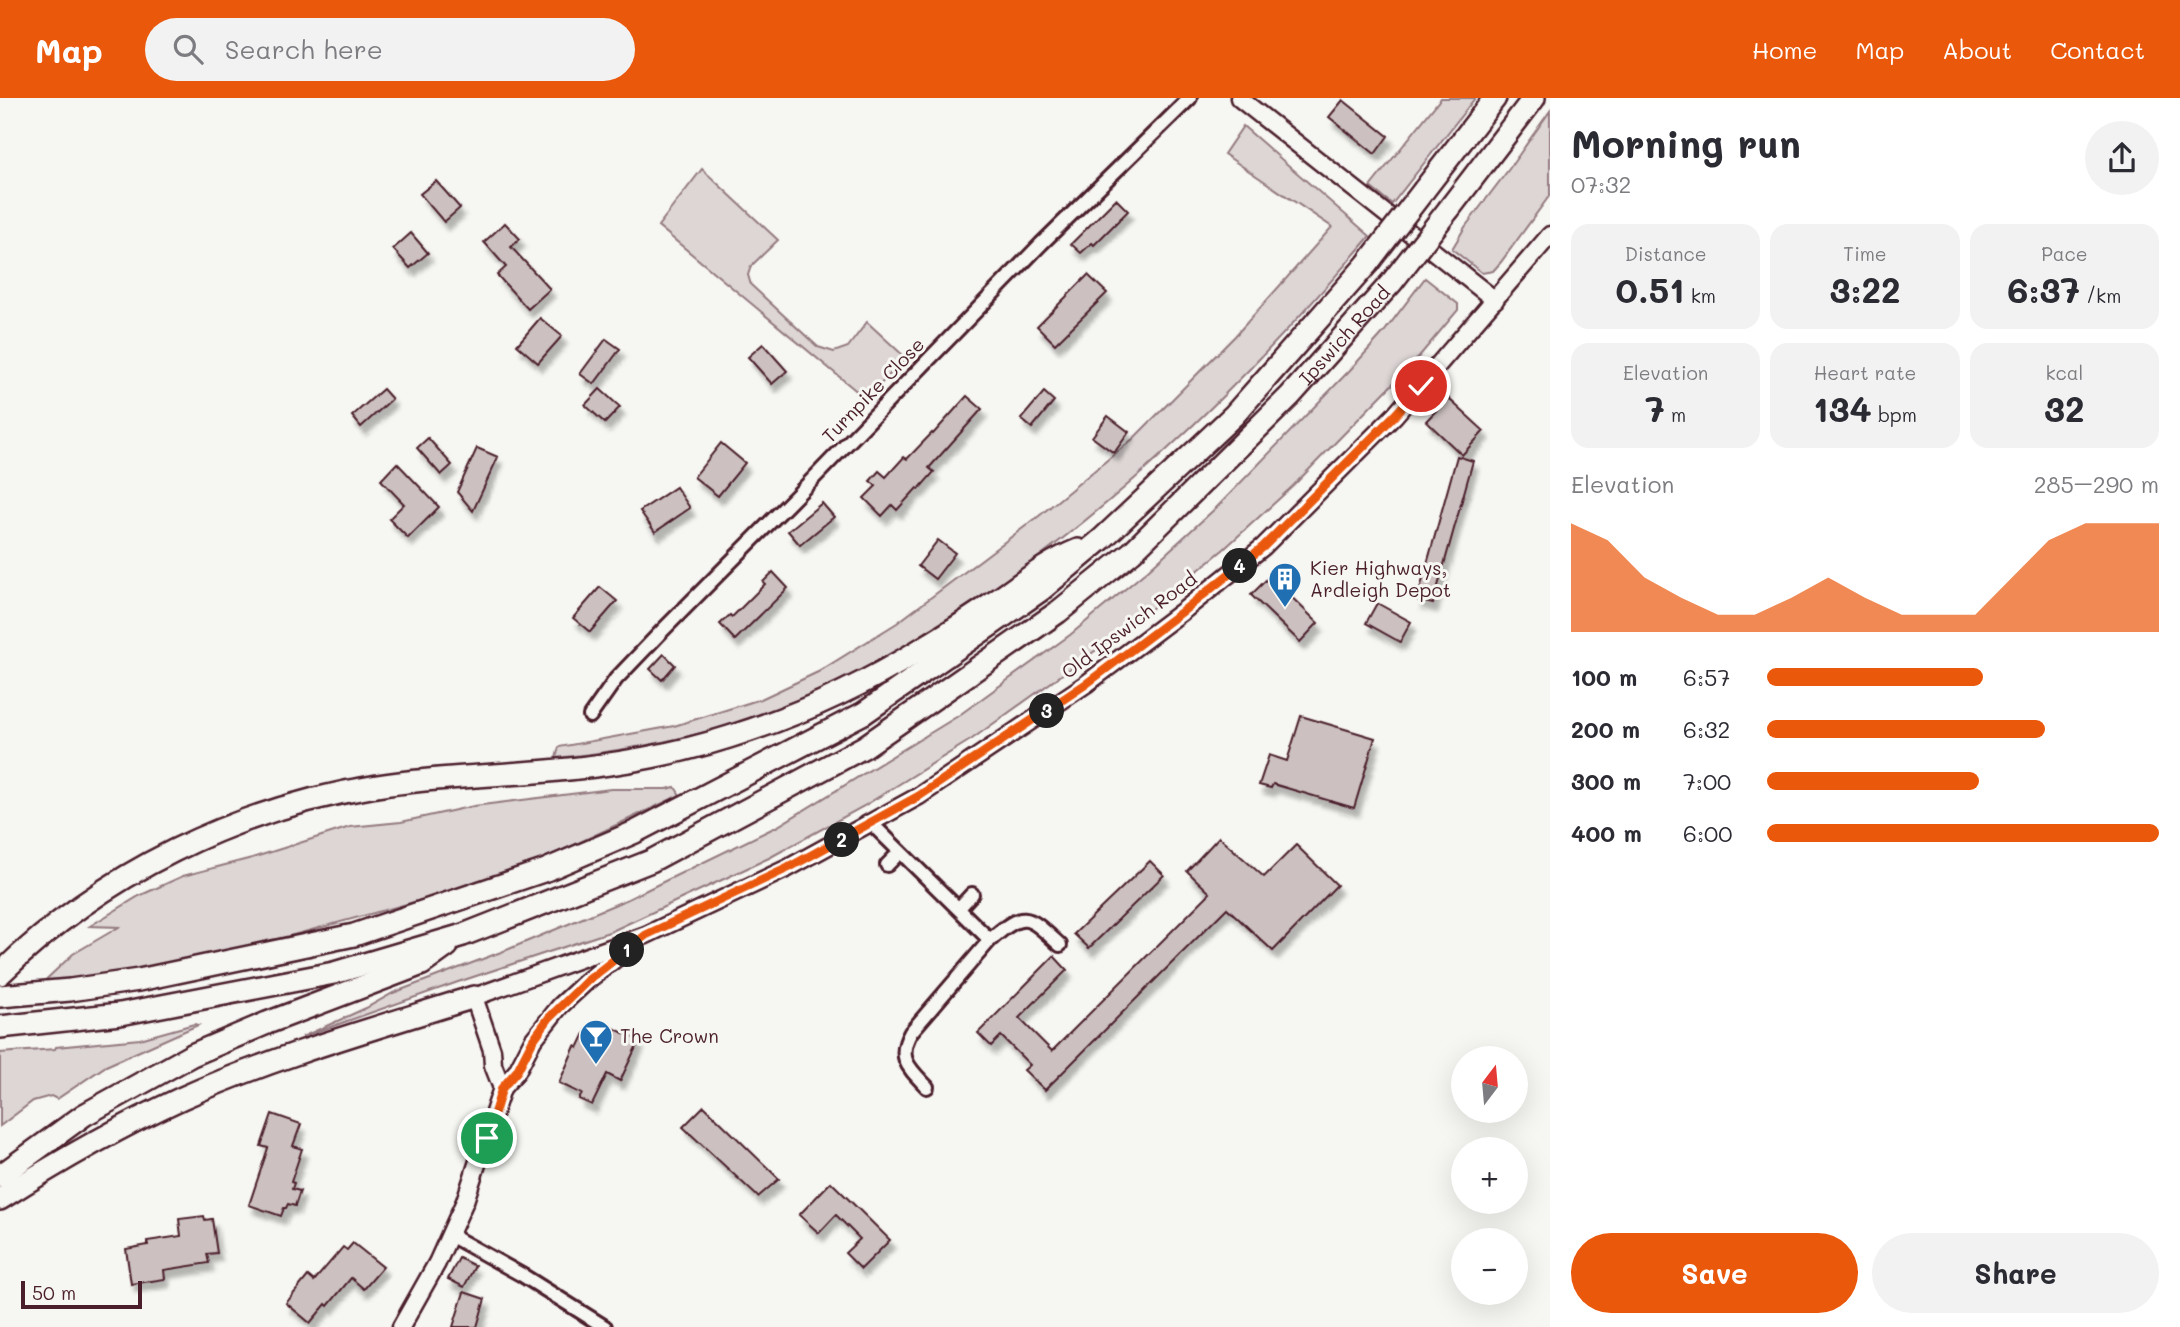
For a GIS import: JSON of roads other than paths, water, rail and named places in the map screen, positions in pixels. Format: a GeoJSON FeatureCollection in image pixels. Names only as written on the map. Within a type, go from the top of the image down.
{"type":"FeatureCollection","features":[{"type":"Feature","properties":{"kind":"highway","name":"Ipswich Road"},"geometry":{"type":"LineString","coordinates":[[0,996],[139,980],[355,935],[546,870],[635,832],[864,713],[1041,590],[1102,539],[1234,415],[1367,264],[1495,98]]}},
{"type":"Feature","properties":{"kind":"highway","name":"Ipswich Road"},"geometry":{"type":"LineString","coordinates":[[463,935],[651,861],[864,747],[1058,612],[1132,552],[1290,396],[1392,282],[1534,98]]}},
{"type":"Feature","properties":{"kind":"highway"},"geometry":{"type":"LineString","coordinates":[[0,974],[45,932],[104,890],[150,862],[232,824],[270,811],[378,786],[551,771],[646,758],[693,748],[772,723],[860,684],[933,642],[1053,561],[1102,539]]}},
{"type":"Feature","properties":{"kind":"highway"},"geometry":{"type":"LineString","coordinates":[[0,1027],[120,1014],[334,973],[463,935]]}},
{"type":"Feature","properties":{"kind":"highway"},"geometry":{"type":"LineString","coordinates":[[0,1176],[84,1115],[192,1055],[267,1023],[422,964],[463,935]]}},
{"type":"Feature","properties":{"kind":"highway"},"geometry":{"type":"LineString","coordinates":[[0,1199],[61,1160],[192,1094],[255,1068],[474,996]]}},
{"type":"Feature","properties":{"kind":"street","name":"Turnpike Close"},"geometry":{"type":"LineString","coordinates":[[590,716],[616,680],[662,631],[1041,244],[1190,98]]}},
{"type":"Feature","properties":{"kind":"street"},"geometry":{"type":"LineString","coordinates":[[1239,98],[1495,300]]}},
{"type":"Feature","properties":{"kind":"street","name":"Old Ipswich Road"},"geometry":{"type":"LineString","coordinates":[[474,996],[646,935],[788,868],[930,789],[1086,684],[1263,547],[1395,415],[1550,235]]}},
{"type":"Feature","properties":{"kind":"street"},"geometry":{"type":"LineString","coordinates":[[871,824],[990,940]]}},
{"type":"Feature","properties":{"kind":"street"},"geometry":{"type":"LineString","coordinates":[[887,865],[900,852]]}},
{"type":"Feature","properties":{"kind":"street"},"geometry":{"type":"LineString","coordinates":[[959,908],[972,894]]}},
{"type":"Feature","properties":{"kind":"street"},"geometry":{"type":"LineString","coordinates":[[927,1087],[905,1062],[905,1042],[990,940],[1018,919],[1030,920],[1060,945]]}},
{"type":"Feature","properties":{"kind":"street","name":"Old Ipswich Road"},"geometry":{"type":"LineString","coordinates":[[401,1327],[437,1263],[466,1200],[502,1088],[517,1071],[533,1040],[549,1018],[569,997],[646,935]]}},
{"type":"Feature","properties":{"kind":"street"},"geometry":{"type":"LineString","coordinates":[[474,996],[502,1088]]}},
{"type":"Feature","properties":{"kind":"street"},"geometry":{"type":"LineString","coordinates":[[450,1235],[522,1275],[605,1327]]}},
{"type":"Feature","properties":{"kind":"place","name":"Kier Highways, Ardleigh Depot"},"geometry":{"type":"Point","coordinates":[1285,609]}},
{"type":"Feature","properties":{"kind":"place","name":"The Crown"},"geometry":{"type":"Point","coordinates":[596,1066]}}]}
